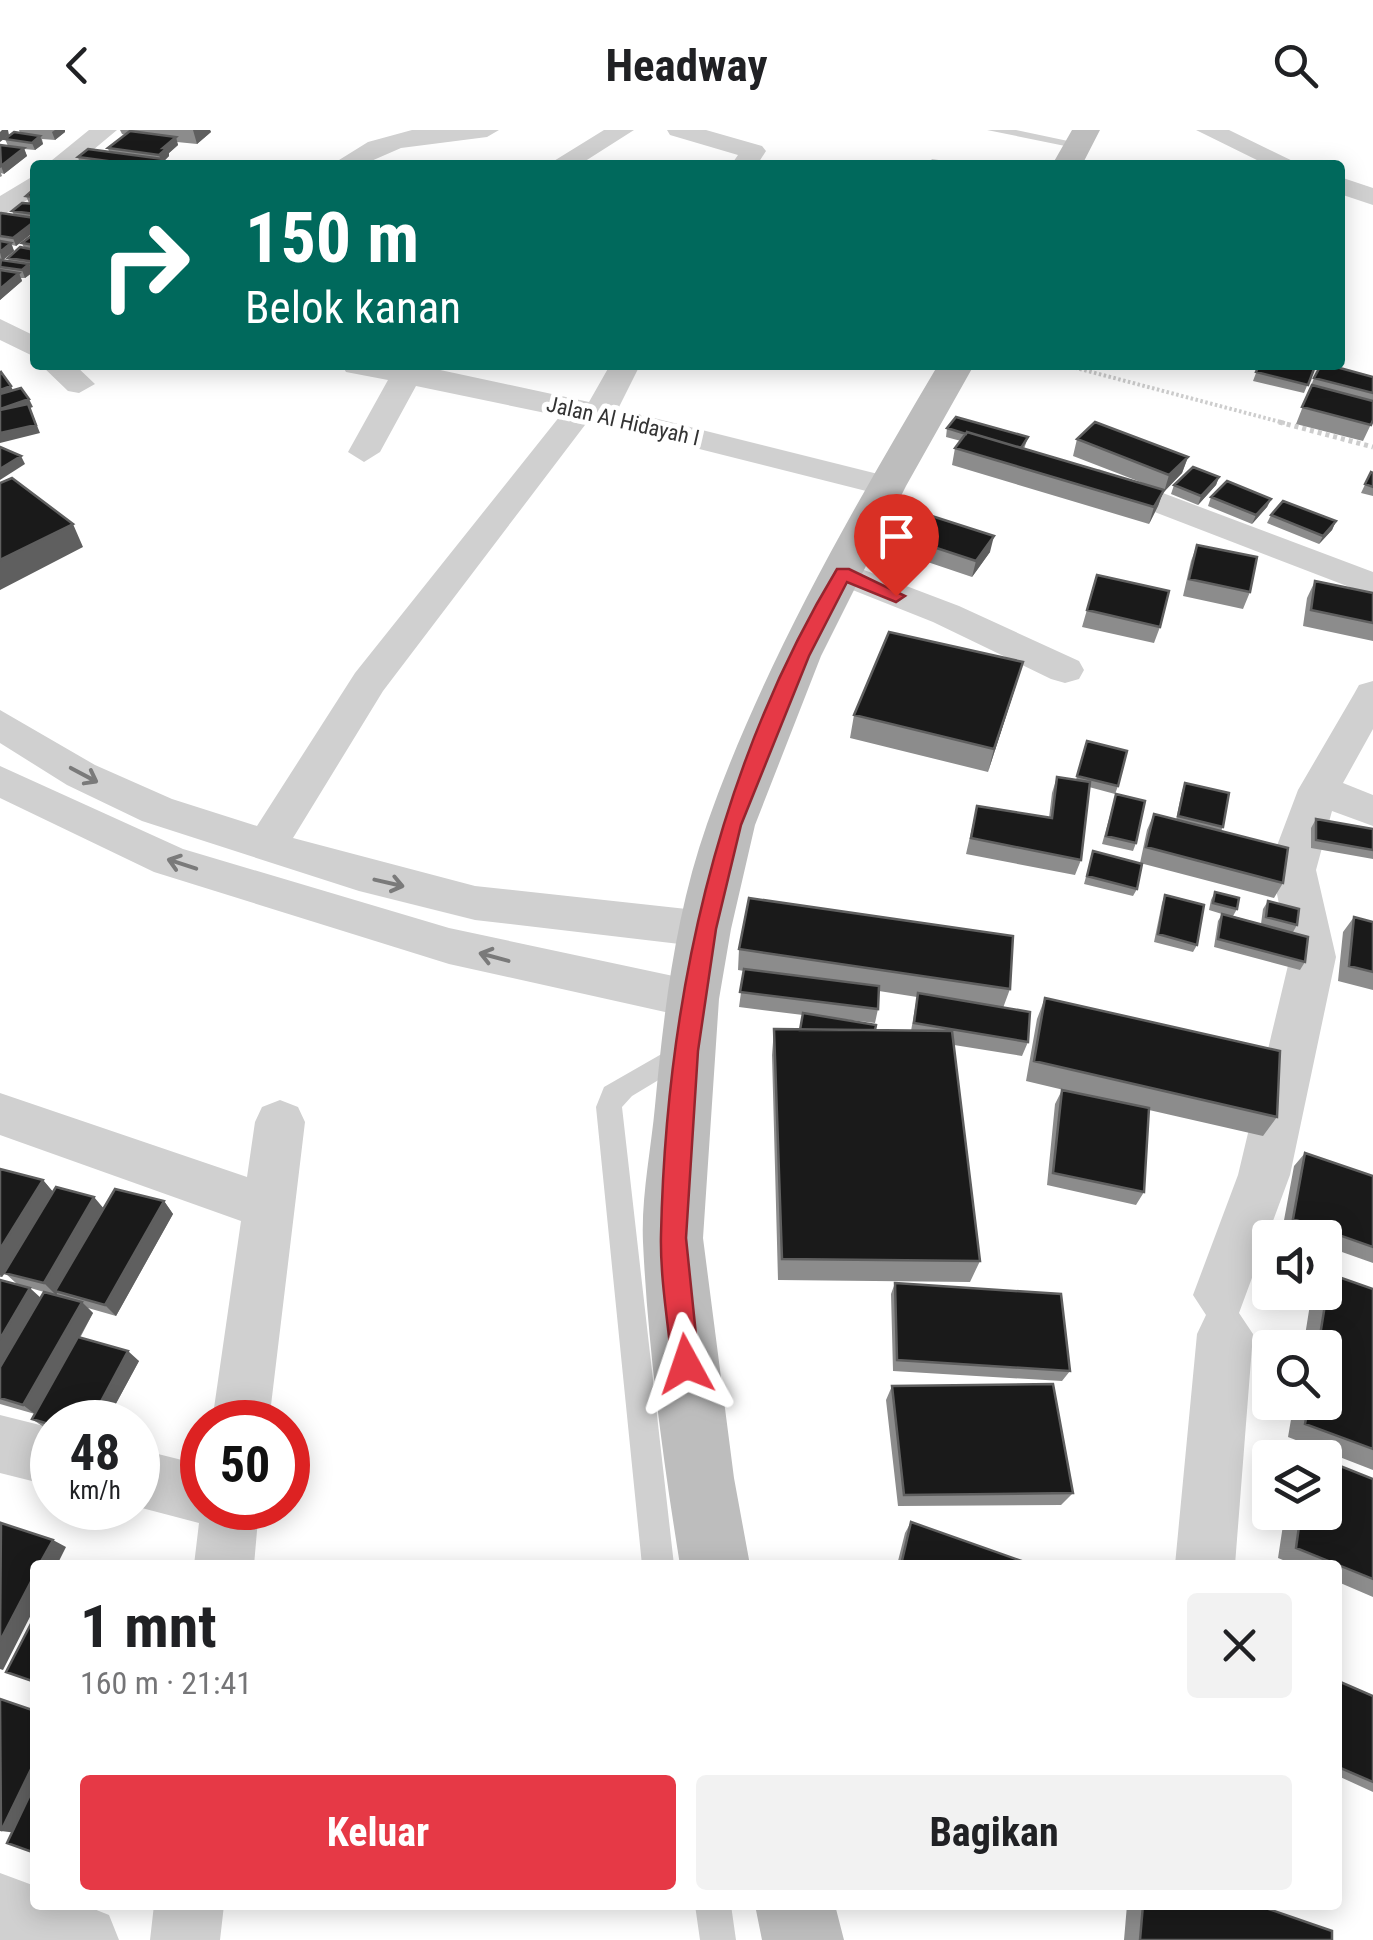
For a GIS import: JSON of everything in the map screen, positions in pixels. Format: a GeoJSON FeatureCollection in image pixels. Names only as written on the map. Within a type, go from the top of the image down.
{"type":"FeatureCollection","features":[{"type":"Feature","properties":{"kind":"main road"},"geometry":{"type":"LineString","coordinates":[[714,1560],[700,1478],[673,1238],[686,1051],[705,929],[731,825],[800,656],[886,486],[953,370]]}},
{"type":"Feature","properties":{"kind":"main road"},"geometry":{"type":"LineString","coordinates":[[796,1910],[803,1940]]}},
{"type":"Feature","properties":{"kind":"street"},"geometry":{"type":"LineString","coordinates":[[66,160],[106,130]]}},
{"type":"Feature","properties":{"kind":"street"},"geometry":{"type":"LineString","coordinates":[[352,160],[372,148],[412,136],[488,130]]}},
{"type":"Feature","properties":{"kind":"street"},"geometry":{"type":"LineString","coordinates":[[569,160],[622,130]]}},
{"type":"Feature","properties":{"kind":"street"},"geometry":{"type":"LineString","coordinates":[[679,130],[754,151],[748,160]]}},
{"type":"Feature","properties":{"kind":"street"},"geometry":{"type":"LineString","coordinates":[[1208,130],[1277,160]]}},
{"type":"Feature","properties":{"kind":"street"},"geometry":{"type":"LineString","coordinates":[[0,210],[30,187]]}},
{"type":"Feature","properties":{"kind":"street"},"geometry":{"type":"LineString","coordinates":[[1345,187],[1373,198]]}},
{"type":"Feature","properties":{"kind":"street","name":"Jalan Al Hidayah I"},"geometry":{"type":"LineString","coordinates":[[393,370],[590,413],[886,486]]}},
{"type":"Feature","properties":{"kind":"street"},"geometry":{"type":"LineString","coordinates":[[268,843],[368,682],[621,370]]}},
{"type":"Feature","properties":{"kind":"street"},"geometry":{"type":"LineString","coordinates":[[364,452],[408,372]]}},
{"type":"Feature","properties":{"kind":"street"},"geometry":{"type":"LineString","coordinates":[[518,398],[542,376]]}},
{"type":"Feature","properties":{"kind":"street"},"geometry":{"type":"LineString","coordinates":[[1076,470],[1373,584]]}},
{"type":"Feature","properties":{"kind":"street"},"geometry":{"type":"LineString","coordinates":[[843,573],[946,614],[1065,670]]}},
{"type":"Feature","properties":{"kind":"street"},"geometry":{"type":"LineString","coordinates":[[1204,1560],[1222,1314],[1264,1175],[1313,958],[1294,870],[1296,851],[1319,790],[1373,694]]}},
{"type":"Feature","properties":{"kind":"street"},"geometry":{"type":"LineString","coordinates":[[0,724],[81,774],[156,810],[268,843],[359,876],[475,903],[705,929]]}},
{"type":"Feature","properties":{"kind":"street"},"geometry":{"type":"LineString","coordinates":[[0,781],[169,861],[449,946],[692,1000]]}},
{"type":"Feature","properties":{"kind":"street"},"geometry":{"type":"LineString","coordinates":[[1319,790],[1373,810]]}},
{"type":"Feature","properties":{"kind":"street"},"geometry":{"type":"LineString","coordinates":[[568,974],[596,917]]}},
{"type":"Feature","properties":{"kind":"street"},"geometry":{"type":"LineString","coordinates":[[0,1114],[270,1208]]}},
{"type":"Feature","properties":{"kind":"street"},"geometry":{"type":"LineString","coordinates":[[244,1400],[280,1122]]}},
{"type":"Feature","properties":{"kind":"street"},"geometry":{"type":"LineString","coordinates":[[0,1444],[30,1452]]}},
{"type":"Feature","properties":{"kind":"street"},"geometry":{"type":"LineString","coordinates":[[225,1560],[228,1530]]}},
{"type":"Feature","properties":{"kind":"street"},"geometry":{"type":"LineString","coordinates":[[0,1908],[84,1940]]}},
{"type":"Feature","properties":{"kind":"street"},"geometry":{"type":"LineString","coordinates":[[185,1940],[188,1910]]}},
{"type":"Feature","properties":{"kind":"lane"},"geometry":{"type":"LineString","coordinates":[[994,130],[1078,147]]}},
{"type":"Feature","properties":{"kind":"lane"},"geometry":{"type":"LineString","coordinates":[[657,1560],[609,1108],[613,1095],[622,1088],[686,1051]]}},
{"type":"Feature","properties":{"kind":"lane"},"geometry":{"type":"LineString","coordinates":[[714,1910],[718,1940]]}},
{"type":"Feature","properties":{"kind":"path"},"geometry":{"type":"LineString","coordinates":[[1084,370],[1373,447]]}},
{"type":"Feature","properties":{"kind":"building"},"geometry":{"type":"Polygon","coordinates":[[[130,131],[176,137],[159,155],[108,148],[130,131]]]}},
{"type":"Feature","properties":{"kind":"building"},"geometry":{"type":"Polygon","coordinates":[[[14,132],[40,136],[32,143],[5,139],[14,132]]]}},
{"type":"Feature","properties":{"kind":"building"},"geometry":{"type":"Polygon","coordinates":[[[0,145],[24,148],[1,166],[0,145]]]}},
{"type":"Feature","properties":{"kind":"building"},"geometry":{"type":"Polygon","coordinates":[[[88,149],[163,159],[100,160],[78,157],[88,149]]]}},
{"type":"Feature","properties":{"kind":"building"},"geometry":{"type":"Polygon","coordinates":[[[22,203],[30,204],[30,213],[12,211],[22,203]]]}},
{"type":"Feature","properties":{"kind":"building"},"geometry":{"type":"Polygon","coordinates":[[[0,215],[30,217],[30,225],[13,238],[0,236],[0,215]]]}},
{"type":"Feature","properties":{"kind":"building"},"geometry":{"type":"Polygon","coordinates":[[[20,247],[30,249],[30,261],[8,258],[20,247]]]}},
{"type":"Feature","properties":{"kind":"building"},"geometry":{"type":"Polygon","coordinates":[[[1,260],[29,264],[22,270],[0,267],[1,260]]]}},
{"type":"Feature","properties":{"kind":"building"},"geometry":{"type":"Polygon","coordinates":[[[0,270],[19,273],[0,289],[0,270]]]}},
{"type":"Feature","properties":{"kind":"building"},"geometry":{"type":"Polygon","coordinates":[[[1345,369],[1373,377],[1373,393],[1314,378],[1318,370],[1345,369]]]}},
{"type":"Feature","properties":{"kind":"building"},"geometry":{"type":"Polygon","coordinates":[[[1257,370],[1314,370],[1308,385],[1257,370]]]}},
{"type":"Feature","properties":{"kind":"building"},"geometry":{"type":"Polygon","coordinates":[[[0,373],[11,386],[0,390],[0,373]]]}},
{"type":"Feature","properties":{"kind":"building"},"geometry":{"type":"Polygon","coordinates":[[[1312,385],[1373,401],[1371,425],[1302,407],[1312,385]]]}},
{"type":"Feature","properties":{"kind":"building"},"geometry":{"type":"Polygon","coordinates":[[[21,388],[29,399],[0,409],[0,394],[21,388]]]}},
{"type":"Feature","properties":{"kind":"building"},"geometry":{"type":"Polygon","coordinates":[[[28,404],[36,425],[0,433],[0,410],[28,404]]]}},
{"type":"Feature","properties":{"kind":"building"},"geometry":{"type":"Polygon","coordinates":[[[956,417],[1028,437],[1021,448],[947,428],[956,417]]]}},
{"type":"Feature","properties":{"kind":"building"},"geometry":{"type":"Polygon","coordinates":[[[1095,422],[1188,457],[1169,475],[1077,439],[1095,422]]]}},
{"type":"Feature","properties":{"kind":"building"},"geometry":{"type":"Polygon","coordinates":[[[967,432],[1164,490],[1154,507],[955,448],[967,432]]]}},
{"type":"Feature","properties":{"kind":"building"},"geometry":{"type":"Polygon","coordinates":[[[0,447],[21,456],[0,469],[0,447]]]}},
{"type":"Feature","properties":{"kind":"building"},"geometry":{"type":"Polygon","coordinates":[[[1193,467],[1219,477],[1201,496],[1174,485],[1193,467]]]}},
{"type":"Feature","properties":{"kind":"building"},"geometry":{"type":"Polygon","coordinates":[[[1373,473],[1373,487],[1365,484],[1373,473]]]}},
{"type":"Feature","properties":{"kind":"building"},"geometry":{"type":"Polygon","coordinates":[[[12,478],[73,524],[0,560],[0,483],[12,478]]]}},
{"type":"Feature","properties":{"kind":"building"},"geometry":{"type":"Polygon","coordinates":[[[1227,481],[1271,499],[1256,515],[1211,497],[1227,481]]]}},
{"type":"Feature","properties":{"kind":"building"},"geometry":{"type":"Polygon","coordinates":[[[1283,501],[1336,521],[1323,536],[1271,515],[1283,501]]]}},
{"type":"Feature","properties":{"kind":"building"},"geometry":{"type":"Polygon","coordinates":[[[913,510],[994,536],[976,561],[894,534],[913,510]]]}},
{"type":"Feature","properties":{"kind":"building"},"geometry":{"type":"Polygon","coordinates":[[[1197,545],[1257,557],[1250,592],[1189,579],[1197,545]]]}},
{"type":"Feature","properties":{"kind":"building"},"geometry":{"type":"Polygon","coordinates":[[[1097,575],[1169,591],[1160,627],[1087,610],[1097,575]]]}},
{"type":"Feature","properties":{"kind":"building"},"geometry":{"type":"Polygon","coordinates":[[[1315,581],[1373,593],[1373,623],[1311,610],[1315,581]]]}},
{"type":"Feature","properties":{"kind":"building"},"geometry":{"type":"Polygon","coordinates":[[[889,632],[1023,662],[994,749],[854,715],[889,632]]]}},
{"type":"Feature","properties":{"kind":"building"},"geometry":{"type":"Polygon","coordinates":[[[1087,741],[1127,751],[1118,786],[1077,776],[1087,741]]]}},
{"type":"Feature","properties":{"kind":"building"},"geometry":{"type":"Polygon","coordinates":[[[1057,777],[1090,782],[1081,860],[971,838],[977,806],[1052,818],[1057,777]]]}},
{"type":"Feature","properties":{"kind":"building"},"geometry":{"type":"Polygon","coordinates":[[[1185,783],[1229,793],[1223,827],[1178,816],[1185,783]]]}},
{"type":"Feature","properties":{"kind":"building"},"geometry":{"type":"Polygon","coordinates":[[[1116,794],[1145,801],[1136,843],[1106,836],[1116,794]]]}},
{"type":"Feature","properties":{"kind":"building"},"geometry":{"type":"Polygon","coordinates":[[[1154,814],[1288,848],[1283,883],[1146,847],[1154,814]]]}},
{"type":"Feature","properties":{"kind":"building"},"geometry":{"type":"Polygon","coordinates":[[[1316,819],[1373,829],[1373,850],[1316,840],[1316,819]]]}},
{"type":"Feature","properties":{"kind":"building"},"geometry":{"type":"Polygon","coordinates":[[[1093,851],[1142,864],[1137,889],[1087,876],[1093,851]]]}},
{"type":"Feature","properties":{"kind":"building"},"geometry":{"type":"Polygon","coordinates":[[[1215,892],[1239,898],[1237,909],[1213,903],[1215,892]]]}},
{"type":"Feature","properties":{"kind":"building"},"geometry":{"type":"Polygon","coordinates":[[[1165,895],[1204,905],[1197,945],[1158,934],[1165,895]]]}},
{"type":"Feature","properties":{"kind":"building"},"geometry":{"type":"Polygon","coordinates":[[[749,898],[1013,936],[1010,989],[739,949],[749,898]]]}},
{"type":"Feature","properties":{"kind":"building"},"geometry":{"type":"Polygon","coordinates":[[[1268,901],[1299,909],[1297,925],[1266,917],[1268,901]]]}},
{"type":"Feature","properties":{"kind":"building"},"geometry":{"type":"Polygon","coordinates":[[[1222,914],[1308,937],[1305,962],[1218,939],[1222,914]]]}},
{"type":"Feature","properties":{"kind":"building"},"geometry":{"type":"Polygon","coordinates":[[[1354,917],[1373,922],[1373,972],[1349,966],[1354,917]]]}},
{"type":"Feature","properties":{"kind":"building"},"geometry":{"type":"Polygon","coordinates":[[[744,969],[879,986],[878,1009],[740,992],[744,969]]]}},
{"type":"Feature","properties":{"kind":"building"},"geometry":{"type":"Polygon","coordinates":[[[918,993],[1030,1012],[1028,1042],[914,1023],[918,993]]]}},
{"type":"Feature","properties":{"kind":"building"},"geometry":{"type":"Polygon","coordinates":[[[1045,998],[1280,1051],[1277,1117],[1034,1061],[1045,998]]]}},
{"type":"Feature","properties":{"kind":"building"},"geometry":{"type":"Polygon","coordinates":[[[803,1013],[876,1025],[875,1030],[800,1030],[803,1013]]]}},
{"type":"Feature","properties":{"kind":"building"},"geometry":{"type":"Polygon","coordinates":[[[774,1029],[952,1031],[980,1261],[782,1259],[774,1029]]]}},
{"type":"Feature","properties":{"kind":"building"},"geometry":{"type":"Polygon","coordinates":[[[1062,1090],[1149,1108],[1144,1192],[1053,1173],[1062,1090]]]}},
{"type":"Feature","properties":{"kind":"building"},"geometry":{"type":"Polygon","coordinates":[[[1305,1153],[1373,1176],[1373,1247],[1342,1236],[1342,1220],[1293,1219],[1305,1153]]]}},
{"type":"Feature","properties":{"kind":"building"},"geometry":{"type":"Polygon","coordinates":[[[0,1169],[43,1180],[0,1249],[0,1169]]]}},
{"type":"Feature","properties":{"kind":"building"},"geometry":{"type":"Polygon","coordinates":[[[56,1187],[94,1197],[44,1283],[4,1273],[56,1187]]]}},
{"type":"Feature","properties":{"kind":"building"},"geometry":{"type":"Polygon","coordinates":[[[115,1189],[164,1201],[105,1305],[55,1291],[115,1189]]]}},
{"type":"Feature","properties":{"kind":"building"},"geometry":{"type":"Polygon","coordinates":[[[1342,1278],[1373,1289],[1373,1449],[1305,1424],[1306,1420],[1342,1420],[1342,1330],[1321,1330],[1324,1310],[1342,1310],[1342,1278]]]}},
{"type":"Feature","properties":{"kind":"building"},"geometry":{"type":"Polygon","coordinates":[[[0,1280],[30,1288],[0,1339],[0,1280]]]}},
{"type":"Feature","properties":{"kind":"building"},"geometry":{"type":"Polygon","coordinates":[[[895,1283],[1061,1294],[1070,1371],[897,1360],[895,1283]]]}},
{"type":"Feature","properties":{"kind":"building"},"geometry":{"type":"Polygon","coordinates":[[[44,1292],[82,1302],[23,1405],[0,1398],[0,1367],[44,1292]]]}},
{"type":"Feature","properties":{"kind":"building"},"geometry":{"type":"Polygon","coordinates":[[[78,1337],[128,1351],[102,1400],[43,1400],[78,1337]]]}},
{"type":"Feature","properties":{"kind":"building"},"geometry":{"type":"Polygon","coordinates":[[[1053,1384],[1073,1493],[904,1495],[892,1386],[1053,1384]]]}},
{"type":"Feature","properties":{"kind":"building"},"geometry":{"type":"Polygon","coordinates":[[[1342,1467],[1373,1479],[1373,1579],[1342,1567],[1342,1560],[1326,1560],[1296,1548],[1298,1530],[1342,1530],[1342,1467]]]}},
{"type":"Feature","properties":{"kind":"building"},"geometry":{"type":"Polygon","coordinates":[[[911,1522],[1019,1560],[902,1560],[911,1522]]]}},
{"type":"Feature","properties":{"kind":"building"},"geometry":{"type":"Polygon","coordinates":[[[1,1523],[53,1540],[42,1560],[30,1560],[30,1584],[0,1641],[1,1523]]]}},
{"type":"Feature","properties":{"kind":"building"},"geometry":{"type":"Polygon","coordinates":[[[30,1626],[30,1680],[6,1672],[30,1626]]]}},
{"type":"Feature","properties":{"kind":"building"},"geometry":{"type":"Polygon","coordinates":[[[1342,1683],[1373,1696],[1373,1782],[1342,1769],[1342,1683]]]}},
{"type":"Feature","properties":{"kind":"building"},"geometry":{"type":"Polygon","coordinates":[[[0,1699],[30,1709],[30,1771],[1,1831],[0,1699]]]}},
{"type":"Feature","properties":{"kind":"building"},"geometry":{"type":"Polygon","coordinates":[[[30,1795],[30,1851],[7,1843],[30,1795]]]}},
{"type":"Feature","properties":{"kind":"building"},"geometry":{"type":"Polygon","coordinates":[[[1143,1910],[1271,1910],[1332,1931],[1332,1940],[1140,1940],[1143,1910]]]}},
{"type":"Feature","properties":{"kind":"route"},"geometry":{"type":"LineString","coordinates":[[686,1364],[673,1238],[686,1051],[705,929],[731,825],[800,656],[843,573],[896,596]]}}]}
